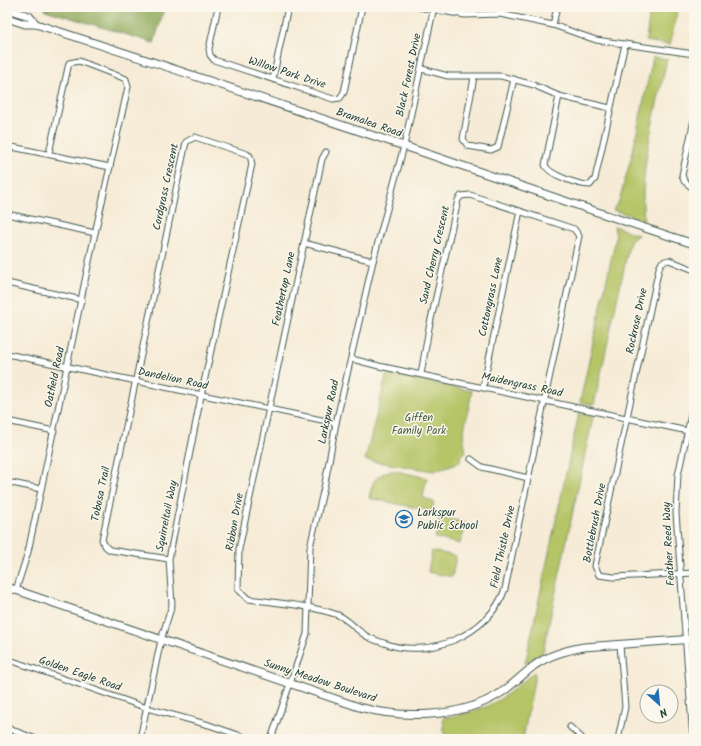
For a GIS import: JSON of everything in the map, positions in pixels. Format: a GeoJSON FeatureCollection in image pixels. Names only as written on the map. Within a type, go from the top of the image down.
{"type":"FeatureCollection","features":[{"type":"Feature","properties":{"kind":"main road","name":"Bramalea Road"},"geometry":{"type":"LineString","coordinates":[[7,9],[29,16],[36,24]]}},
{"type":"Feature","properties":{"kind":"main road","name":"Bramalea Road"},"geometry":{"type":"LineString","coordinates":[[7,18],[25,24],[36,24],[404,146],[606,216],[694,244]]}},
{"type":"Feature","properties":{"kind":"main road","name":"Sunny Meadow Boulevard"},"geometry":{"type":"LineString","coordinates":[[7,587],[290,684],[371,710],[400,715],[427,714],[468,707],[488,700],[505,690],[539,663],[562,652],[584,647],[694,639]]}},
{"type":"Feature","properties":{"kind":"street","name":"Willow Park Drive"},"geometry":{"type":"LineString","coordinates":[[218,7],[210,55],[214,60],[333,99],[340,98],[344,92],[362,7]]}},
{"type":"Feature","properties":{"kind":"street"},"geometry":{"type":"LineString","coordinates":[[273,79],[288,7]]}},
{"type":"Feature","properties":{"kind":"street"},"geometry":{"type":"LineString","coordinates":[[419,7],[433,8],[464,15],[500,14],[553,25],[596,40],[694,54]]}},
{"type":"Feature","properties":{"kind":"street"},"geometry":{"type":"LineString","coordinates":[[553,25],[557,7]]}},
{"type":"Feature","properties":{"kind":"street","name":"Black Forest Drive"},"geometry":{"type":"LineString","coordinates":[[404,146],[422,69],[433,8]]}},
{"type":"Feature","properties":{"kind":"street"},"geometry":{"type":"LineString","coordinates":[[559,96],[545,165],[552,173],[584,185],[590,185],[595,179],[625,44]]}},
{"type":"Feature","properties":{"kind":"street","name":"Oatfield Road"},"geometry":{"type":"LineString","coordinates":[[16,590],[28,552],[128,83],[124,77],[76,60],[67,65],[49,153]]}},
{"type":"Feature","properties":{"kind":"street"},"geometry":{"type":"LineString","coordinates":[[422,69],[448,76],[501,76],[536,86],[559,96],[610,108]]}},
{"type":"Feature","properties":{"kind":"street"},"geometry":{"type":"LineString","coordinates":[[474,77],[463,139],[468,146],[491,150],[498,147],[514,79]]}},
{"type":"Feature","properties":{"kind":"street"},"geometry":{"type":"LineString","coordinates":[[694,120],[682,175],[684,181],[694,189]]}},
{"type":"Feature","properties":{"kind":"street","name":"Cordgrass Crescent"},"geometry":{"type":"LineString","coordinates":[[136,382],[186,142],[195,137],[247,154],[252,160],[201,396]]}},
{"type":"Feature","properties":{"kind":"street"},"geometry":{"type":"LineString","coordinates":[[7,146],[49,153],[110,167]]}},
{"type":"Feature","properties":{"kind":"street","name":"Larkspur Road"},"geometry":{"type":"LineString","coordinates":[[271,739],[307,634],[310,547],[325,483],[336,423],[352,359],[373,261],[404,146]]}},
{"type":"Feature","properties":{"kind":"street"},"geometry":{"type":"LineString","coordinates":[[304,243],[322,159],[326,152]]}},
{"type":"Feature","properties":{"kind":"street","name":"Sand Cherry Crescent"},"geometry":{"type":"LineString","coordinates":[[421,374],[429,328],[458,200],[461,196],[470,195],[574,229],[579,236],[545,400]]}},
{"type":"Feature","properties":{"kind":"street","name":"Cottongrass Lane"},"geometry":{"type":"LineString","coordinates":[[483,387],[520,211]]}},
{"type":"Feature","properties":{"kind":"street"},"geometry":{"type":"LineString","coordinates":[[7,214],[95,233]]}},
{"type":"Feature","properties":{"kind":"street","name":"Feathertop Lane"},"geometry":{"type":"LineString","coordinates":[[269,408],[304,243],[373,261]]}},
{"type":"Feature","properties":{"kind":"street","name":"Rockrose Drive"},"geometry":{"type":"LineString","coordinates":[[627,418],[658,268],[662,262],[669,260],[694,270]]}},
{"type":"Feature","properties":{"kind":"street"},"geometry":{"type":"LineString","coordinates":[[7,283],[82,300]]}},
{"type":"Feature","properties":{"kind":"street","name":"Dandelion Road"},"geometry":{"type":"LineString","coordinates":[[7,354],[201,396],[269,408],[336,423]]}},
{"type":"Feature","properties":{"kind":"street","name":"Maidengrass Road"},"geometry":{"type":"LineString","coordinates":[[352,359],[688,431]]}},
{"type":"Feature","properties":{"kind":"street","name":"Tobosa Trail"},"geometry":{"type":"LineString","coordinates":[[136,382],[102,540],[106,547],[110,550],[169,559]]}},
{"type":"Feature","properties":{"kind":"street","name":"Squirreltail Way"},"geometry":{"type":"LineString","coordinates":[[140,739],[162,640],[172,605],[169,559],[201,396]]}},
{"type":"Feature","properties":{"kind":"street","name":"Field Thistle Drive"},"geometry":{"type":"LineString","coordinates":[[309,607],[339,616],[363,634],[386,644],[402,647],[418,648],[441,644],[461,638],[474,629],[495,610],[501,599],[545,400]]}},
{"type":"Feature","properties":{"kind":"street","name":"Feather Reed Way"},"geometry":{"type":"LineString","coordinates":[[693,739],[692,705],[676,513],[678,475],[694,401]]}},
{"type":"Feature","properties":{"kind":"street","name":"Ribbon Drive"},"geometry":{"type":"LineString","coordinates":[[269,408],[239,549],[238,588],[248,599],[309,607]]}},
{"type":"Feature","properties":{"kind":"street","name":"Bottlebrush Drive"},"geometry":{"type":"LineString","coordinates":[[627,418],[596,562],[596,571],[599,575],[614,577],[680,574]]}},
{"type":"Feature","properties":{"kind":"street"},"geometry":{"type":"LineString","coordinates":[[7,421],[54,431]]}},
{"type":"Feature","properties":{"kind":"street"},"geometry":{"type":"LineString","coordinates":[[471,459],[482,467],[528,478]]}},
{"type":"Feature","properties":{"kind":"street"},"geometry":{"type":"LineString","coordinates":[[7,482],[41,489]]}},
{"type":"Feature","properties":{"kind":"street"},"geometry":{"type":"LineString","coordinates":[[680,574],[694,573]]}},
{"type":"Feature","properties":{"kind":"street"},"geometry":{"type":"LineString","coordinates":[[618,739],[625,707],[620,645]]}},
{"type":"Feature","properties":{"kind":"street","name":"Golden Eagle Road"},"geometry":{"type":"LineString","coordinates":[[7,659],[147,708],[208,725],[250,739]]}},
{"type":"Feature","properties":{"kind":"street"},"geometry":{"type":"LineString","coordinates":[[570,727],[583,739]]}},
{"type":"Feature","properties":{"kind":"street"},"geometry":{"type":"LineString","coordinates":[[7,728],[36,739]]}},
{"type":"Feature","properties":{"kind":"green space"},"geometry":{"type":"Polygon","coordinates":[[[45,7],[165,7],[154,43],[45,10],[45,7]]]}},
{"type":"Feature","properties":{"kind":"green space"},"geometry":{"type":"Polygon","coordinates":[[[653,7],[678,7],[670,45],[646,41],[650,11],[653,7]]]}},
{"type":"Feature","properties":{"kind":"green space"},"geometry":{"type":"Polygon","coordinates":[[[653,57],[667,59],[646,160],[643,201],[644,220],[613,210],[619,201],[632,155],[653,57]]]}},
{"type":"Feature","properties":{"kind":"green space"},"geometry":{"type":"Polygon","coordinates":[[[614,226],[638,235],[630,241],[594,405],[580,402],[616,237],[614,226]]]}},
{"type":"Feature","properties":{"kind":"green space","name":"Giffen Family Park"},"geometry":{"type":"Polygon","coordinates":[[[387,373],[472,391],[463,435],[466,452],[461,455],[460,462],[434,471],[365,460],[387,373]]]}},
{"type":"Feature","properties":{"kind":"green space"},"geometry":{"type":"Polygon","coordinates":[[[579,413],[593,417],[543,652],[525,664],[579,413]]]}},
{"type":"Feature","properties":{"kind":"green space"},"geometry":{"type":"Polygon","coordinates":[[[389,471],[396,471],[427,478],[423,496],[424,498],[434,502],[432,511],[369,498],[371,488],[376,478],[389,471]]]}},
{"type":"Feature","properties":{"kind":"green space"},"geometry":{"type":"Polygon","coordinates":[[[440,517],[465,523],[460,544],[435,538],[440,517]]]}},
{"type":"Feature","properties":{"kind":"green space"},"geometry":{"type":"Polygon","coordinates":[[[432,551],[456,556],[452,577],[428,572],[432,551]]]}},
{"type":"Feature","properties":{"kind":"green space"},"geometry":{"type":"Polygon","coordinates":[[[534,672],[535,675],[523,739],[445,739],[443,718],[472,712],[493,703],[512,691],[534,672]]]}},
{"type":"Feature","properties":{"kind":"place","name":"Larkspur Public School"},"geometry":{"type":"Point","coordinates":[404,519]}}]}
